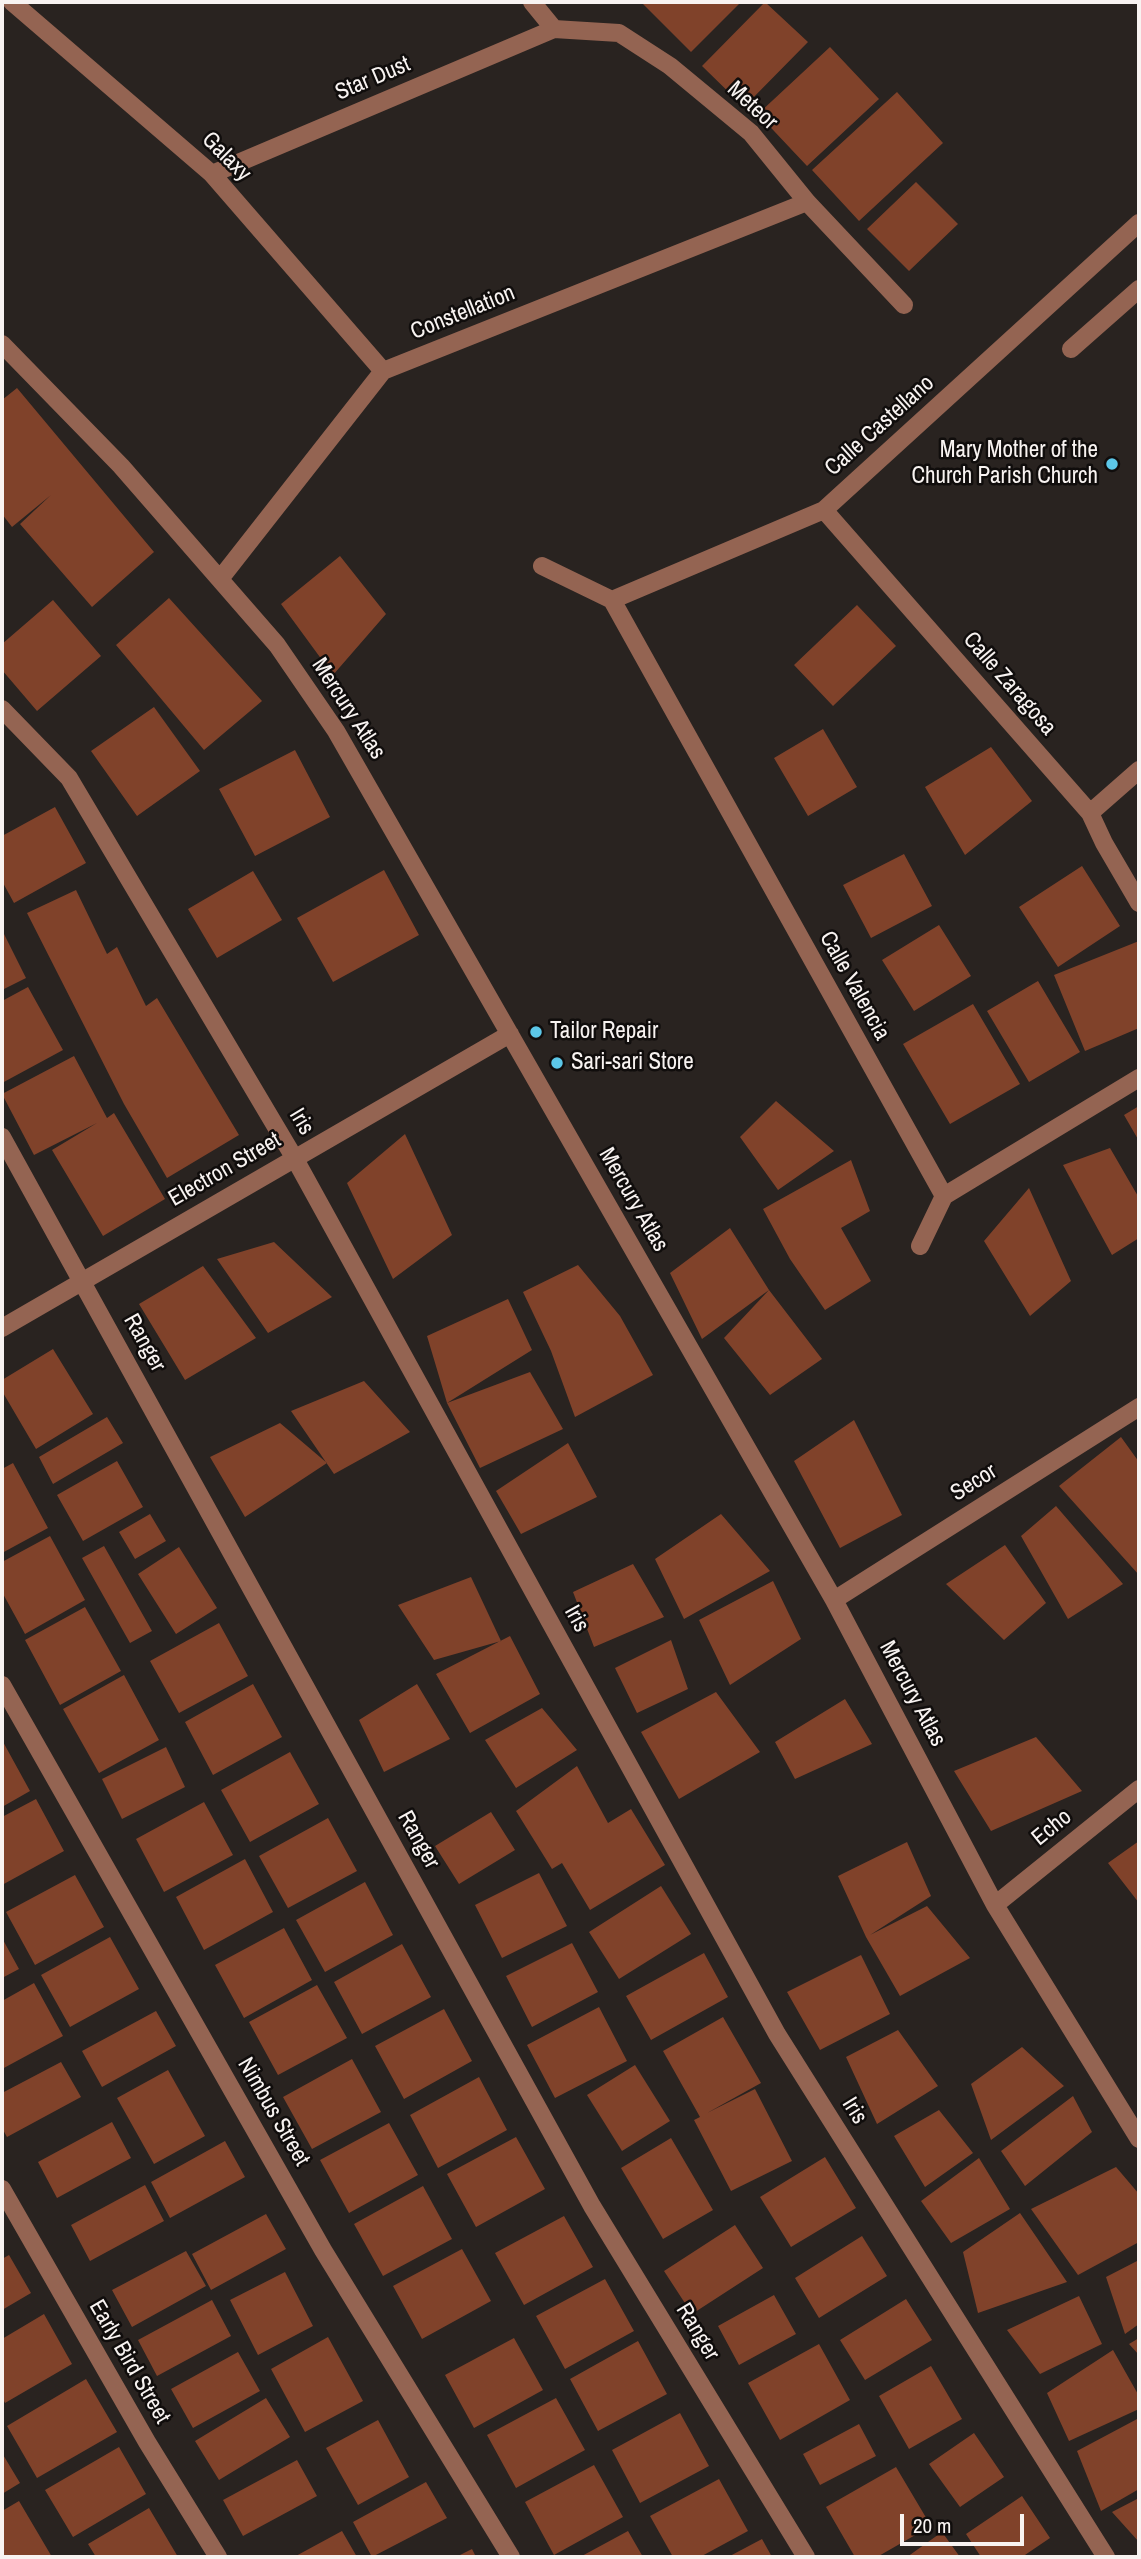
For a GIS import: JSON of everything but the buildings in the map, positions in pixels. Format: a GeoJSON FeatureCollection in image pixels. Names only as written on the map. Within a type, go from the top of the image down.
{"type":"FeatureCollection","features":[{"type":"Feature","properties":{"kind":"street","name":"Galaxy"},"geometry":{"type":"LineString","coordinates":[[12,2],[212,174],[383,371]]}},
{"type":"Feature","properties":{"kind":"street"},"geometry":{"type":"LineString","coordinates":[[531,2],[554,29]]}},
{"type":"Feature","properties":{"kind":"street","name":"Star Dust"},"geometry":{"type":"LineString","coordinates":[[212,174],[554,29]]}},
{"type":"Feature","properties":{"kind":"street","name":"Meteor"},"geometry":{"type":"LineString","coordinates":[[554,29],[619,33],[670,66],[751,133],[807,202],[904,305]]}},
{"type":"Feature","properties":{"kind":"street","name":"Constellation"},"geometry":{"type":"LineString","coordinates":[[383,371],[807,202]]}},
{"type":"Feature","properties":{"kind":"street","name":"Calle Castellano"},"geometry":{"type":"LineString","coordinates":[[612,600],[824,510],[1139,223]]}},
{"type":"Feature","properties":{"kind":"street"},"geometry":{"type":"LineString","coordinates":[[1071,349],[1139,289]]}},
{"type":"Feature","properties":{"kind":"street","name":"Mercury Atlas"},"geometry":{"type":"LineString","coordinates":[[2,344],[121,466],[277,645],[336,731],[834,1600],[995,1905],[1139,2139]]}},
{"type":"Feature","properties":{"kind":"street"},"geometry":{"type":"LineString","coordinates":[[220,579],[383,371]]}},
{"type":"Feature","properties":{"kind":"street","name":"Calle Zaragosa"},"geometry":{"type":"LineString","coordinates":[[824,510],[1090,813],[1139,903]]}},
{"type":"Feature","properties":{"kind":"street"},"geometry":{"type":"LineString","coordinates":[[542,566],[612,600]]}},
{"type":"Feature","properties":{"kind":"street","name":"Calle Valencia"},"geometry":{"type":"LineString","coordinates":[[612,600],[944,1196]]}},
{"type":"Feature","properties":{"kind":"street","name":"Iris"},"geometry":{"type":"LineString","coordinates":[[2,709],[69,778],[295,1158],[777,2034],[1106,2557]]}},
{"type":"Feature","properties":{"kind":"street"},"geometry":{"type":"LineString","coordinates":[[1090,813],[1139,770]]}},
{"type":"Feature","properties":{"kind":"street","name":"Electron Street"},"geometry":{"type":"LineString","coordinates":[[2,1328],[510,1034]]}},
{"type":"Feature","properties":{"kind":"street"},"geometry":{"type":"LineString","coordinates":[[920,1246],[944,1196],[1139,1078]]}},
{"type":"Feature","properties":{"kind":"street","name":"Ranger"},"geometry":{"type":"LineString","coordinates":[[2,1137],[592,2206],[806,2557]]}},
{"type":"Feature","properties":{"kind":"street","name":"Secor"},"geometry":{"type":"LineString","coordinates":[[834,1600],[1139,1407]]}},
{"type":"Feature","properties":{"kind":"street","name":"Nimbus Street"},"geometry":{"type":"LineString","coordinates":[[2,1685],[323,2250],[511,2557]]}},
{"type":"Feature","properties":{"kind":"street","name":"Echo"},"geometry":{"type":"LineString","coordinates":[[995,1905],[1139,1789]]}},
{"type":"Feature","properties":{"kind":"street","name":"Early Bird Street"},"geometry":{"type":"LineString","coordinates":[[2,2189],[147,2442],[218,2557]]}},
{"type":"Feature","properties":{"kind":"place","name":"Mary Mother of the Church Parish Church"},"geometry":{"type":"Point","coordinates":[1112,464]}},
{"type":"Feature","properties":{"kind":"place","name":"Tailor Repair"},"geometry":{"type":"Point","coordinates":[536,1032]}},
{"type":"Feature","properties":{"kind":"place","name":"Sari-sari Store"},"geometry":{"type":"Point","coordinates":[557,1063]}}]}
